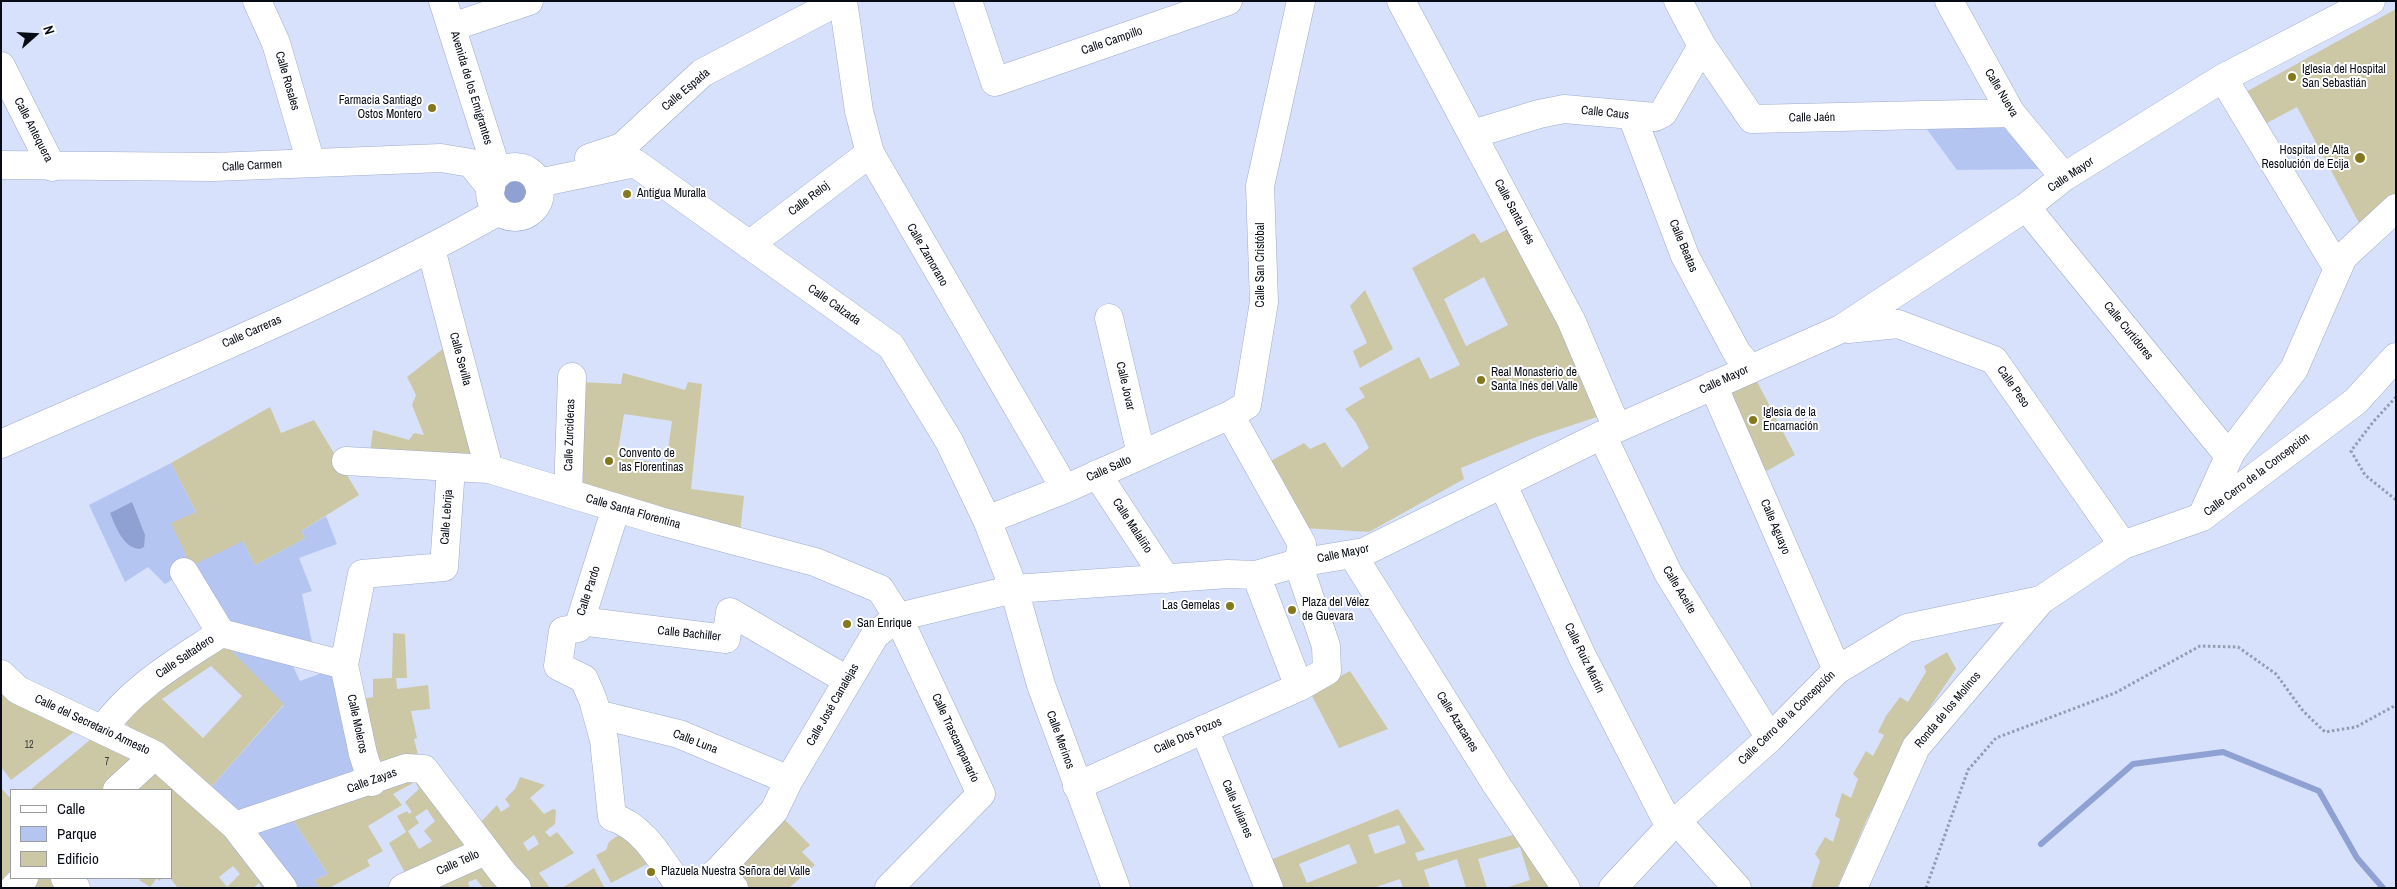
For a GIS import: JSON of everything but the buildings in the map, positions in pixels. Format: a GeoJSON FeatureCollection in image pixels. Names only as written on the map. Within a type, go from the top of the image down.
{"type":"FeatureCollection","features":[{"type":"Feature","properties":{"kind":"street","name":"Calle Rosales"},"geometry":{"type":"LineString","coordinates":[[257,1],[276,43],[311,163]]}},
{"type":"Feature","properties":{"kind":"street","name":"Avenida de los Emigrantes"},"geometry":{"type":"LineString","coordinates":[[443,1],[452,27],[496,191]]}},
{"type":"Feature","properties":{"kind":"street"},"geometry":{"type":"LineString","coordinates":[[452,27],[529,1]]}},
{"type":"Feature","properties":{"kind":"street","name":"Calle Zamorano"},"geometry":{"type":"LineString","coordinates":[[841,1],[859,111],[870,154],[1064,489]]}},
{"type":"Feature","properties":{"kind":"street","name":"Calle Espada"},"geometry":{"type":"LineString","coordinates":[[536,179],[622,147],[702,73],[841,1]]}},
{"type":"Feature","properties":{"kind":"street","name":"Calle Campillo"},"geometry":{"type":"LineString","coordinates":[[968,1],[995,82],[1228,1]]}},
{"type":"Feature","properties":{"kind":"street","name":"Calle San Cristóbal"},"geometry":{"type":"LineString","coordinates":[[1230,415],[1247,406],[1264,302],[1260,186],[1301,1]]}},
{"type":"Feature","properties":{"kind":"street","name":"Calle Jaén"},"geometry":{"type":"LineString","coordinates":[[1678,1],[1702,46],[1752,119],[2011,113]]}},
{"type":"Feature","properties":{"kind":"street","name":"Calle Nueva"},"geometry":{"type":"LineString","coordinates":[[1949,1],[2011,113],[2064,177]]}},
{"type":"Feature","properties":{"kind":"street","name":"Calle Mayor"},"geometry":{"type":"LineString","coordinates":[[1014,589],[1256,574],[1298,563],[1364,552],[1610,431],[1841,329],[2026,207],[2064,177],[2223,78],[2371,1]]}},
{"type":"Feature","properties":{"kind":"street","name":"Calle Santa Inés"},"geometry":{"type":"LineString","coordinates":[[1403,2],[1571,320],[1610,431]]}},
{"type":"Feature","properties":{"kind":"street","name":"Calle Caus"},"geometry":{"type":"LineString","coordinates":[[1472,134],[1564,109],[1648,118],[1663,113],[1702,46]]}},
{"type":"Feature","properties":{"kind":"street","name":"Calle Antequera"},"geometry":{"type":"LineString","coordinates":[[1,66],[52,167]]}},
{"type":"Feature","properties":{"kind":"street"},"geometry":{"type":"LineString","coordinates":[[2223,78],[2338,269]]}},
{"type":"Feature","properties":{"kind":"street","name":"Calle Beatas"},"geometry":{"type":"LineString","coordinates":[[1632,116],[1685,256],[1737,353],[1750,368]]}},
{"type":"Feature","properties":{"kind":"street","name":"Calle Reloj"},"geometry":{"type":"LineString","coordinates":[[749,245],[870,154]]}},
{"type":"Feature","properties":{"kind":"street","name":"Calle Carmen"},"geometry":{"type":"LineString","coordinates":[[1,165],[52,167],[214,167],[441,158],[471,163],[496,191]]}},
{"type":"Feature","properties":{"kind":"street","name":"Calle Calzada"},"geometry":{"type":"LineString","coordinates":[[536,179],[635,163],[891,346],[948,441],[987,520],[1014,589]]}},
{"type":"Feature","properties":{"kind":"street"},"geometry":{"type":"LineString","coordinates":[[512,167],[520,168],[536,179],[539,199],[530,212],[514,217],[496,191],[512,167]]}},
{"type":"Feature","properties":{"kind":"street","name":"Calle Carreras"},"geometry":{"type":"LineString","coordinates":[[1,444],[256,331],[431,249],[496,191]]}},
{"type":"Feature","properties":{"kind":"street","name":"Calle Curtidores"},"geometry":{"type":"LineString","coordinates":[[2026,207],[2229,456]]}},
{"type":"Feature","properties":{"kind":"street"},"geometry":{"type":"LineString","coordinates":[[2202,517],[2229,456],[2294,369],[2343,257],[2396,208]]}},
{"type":"Feature","properties":{"kind":"street","name":"Calle Sevilla"},"geometry":{"type":"LineString","coordinates":[[431,249],[489,469]]}},
{"type":"Feature","properties":{"kind":"street","name":"Calle Jovar"},"geometry":{"type":"LineString","coordinates":[[1109,318],[1141,454]]}},
{"type":"Feature","properties":{"kind":"street","name":"Calle Peso"},"geometry":{"type":"LineString","coordinates":[[1841,329],[1898,324],[1994,360],[2123,545]]}},
{"type":"Feature","properties":{"kind":"street","name":"Calle Cerro de la Concepción"},"geometry":{"type":"LineString","coordinates":[[1614,888],[1674,824],[1770,738],[1837,670],[1907,628],[2041,600],[2123,545],[2202,517],[2356,401],[2396,357]]}},
{"type":"Feature","properties":{"kind":"street","name":"Calle Zurcideras"},"geometry":{"type":"LineString","coordinates":[[568,493],[572,377]]}},
{"type":"Feature","properties":{"kind":"street","name":"Calle Aguayo"},"geometry":{"type":"LineString","coordinates":[[1713,385],[1837,670]]}},
{"type":"Feature","properties":{"kind":"street"},"geometry":{"type":"LineString","coordinates":[[1230,415],[1302,544],[1298,563]]}},
{"type":"Feature","properties":{"kind":"street","name":"Calle Salto"},"geometry":{"type":"LineString","coordinates":[[987,520],[1064,489],[1230,415]]}},
{"type":"Feature","properties":{"kind":"street","name":"Calle Aceite"},"geometry":{"type":"LineString","coordinates":[[1610,431],[1668,574],[1770,738]]}},
{"type":"Feature","properties":{"kind":"street","name":"Calle Santa Florentina"},"geometry":{"type":"LineString","coordinates":[[346,461],[489,469],[616,508],[815,562],[880,589],[898,617]]}},
{"type":"Feature","properties":{"kind":"street","name":"Calle Lebrija"},"geometry":{"type":"LineString","coordinates":[[344,665],[362,574],[444,567],[451,468]]}},
{"type":"Feature","properties":{"kind":"street","name":"Calle Malaliño"},"geometry":{"type":"LineString","coordinates":[[1097,474],[1166,579]]}},
{"type":"Feature","properties":{"kind":"street","name":"Calle Ruiz Martín"},"geometry":{"type":"LineString","coordinates":[[1503,485],[1582,656],[1674,824],[1737,888]]}},
{"type":"Feature","properties":{"kind":"street","name":"Calle Pardo"},"geometry":{"type":"LineString","coordinates":[[597,714],[584,679],[558,666],[563,631],[578,628],[616,508]]}},
{"type":"Feature","properties":{"kind":"street","name":"Calle Azacanes"},"geometry":{"type":"LineString","coordinates":[[1352,554],[1496,784],[1566,888]]}},
{"type":"Feature","properties":{"kind":"street","name":"Calle Dos Pozos"},"geometry":{"type":"LineString","coordinates":[[1077,786],[1299,687],[1327,671],[1326,646],[1298,563]]}},
{"type":"Feature","properties":{"kind":"street"},"geometry":{"type":"LineString","coordinates":[[184,572],[220,633]]}},
{"type":"Feature","properties":{"kind":"street"},"geometry":{"type":"LineString","coordinates":[[1256,574],[1299,687]]}},
{"type":"Feature","properties":{"kind":"street","name":"Calle José Canalejas"},"geometry":{"type":"LineString","coordinates":[[697,888],[726,879],[774,811],[789,780],[875,635],[898,617],[1014,589]]}},
{"type":"Feature","properties":{"kind":"street","name":"Calle Merinos"},"geometry":{"type":"LineString","coordinates":[[1014,589],[1041,686],[1116,888]]}},
{"type":"Feature","properties":{"kind":"street","name":"Ronda de los Molinos"},"geometry":{"type":"LineString","coordinates":[[1853,888],[1916,747],[2041,600]]}},
{"type":"Feature","properties":{"kind":"street","name":"Calle Bachiller"},"geometry":{"type":"LineString","coordinates":[[580,621],[726,639],[730,612],[847,680]]}},
{"type":"Feature","properties":{"kind":"street","name":"Calle Trascampanario"},"geometry":{"type":"LineString","coordinates":[[889,888],[981,794],[898,617]]}},
{"type":"Feature","properties":{"kind":"street","name":"Calle Saltadero"},"geometry":{"type":"LineString","coordinates":[[103,729],[114,713],[158,674],[220,633],[344,665]]}},
{"type":"Feature","properties":{"kind":"street","name":"Calle Moleros"},"geometry":{"type":"LineString","coordinates":[[344,665],[363,754],[372,782]]}},
{"type":"Feature","properties":{"kind":"street","name":"Calle del Secretario Armesto"},"geometry":{"type":"LineString","coordinates":[[1,674],[18,690],[155,754],[235,826],[284,888]]}},
{"type":"Feature","properties":{"kind":"street"},"geometry":{"type":"LineString","coordinates":[[597,714],[604,740],[612,816],[624,820],[638,830],[681,888]]}},
{"type":"Feature","properties":{"kind":"street","name":"Calle Luna"},"geometry":{"type":"LineString","coordinates":[[597,714],[679,734],[789,780]]}},
{"type":"Feature","properties":{"kind":"street","name":"Calle Julianes"},"geometry":{"type":"LineString","coordinates":[[1204,729],[1270,888]]}},
{"type":"Feature","properties":{"kind":"street"},"geometry":{"type":"LineString","coordinates":[[118,789],[155,754]]}},
{"type":"Feature","properties":{"kind":"street","name":"Calle Zayas"},"geometry":{"type":"LineString","coordinates":[[235,826],[372,782],[406,768],[424,769],[517,888]]}},
{"type":"Feature","properties":{"kind":"street","name":"Calle Tello"},"geometry":{"type":"LineString","coordinates":[[403,888],[486,850]]}},
{"type":"Feature","properties":{"kind":"street"},"geometry":{"type":"LineString","coordinates":[[14,888],[23,879]]}},
{"type":"Feature","properties":{"kind":"street"},"geometry":{"type":"LineString","coordinates":[[66,879],[76,888]]}},
{"type":"Feature","properties":{"kind":"path"},"geometry":{"type":"LineString","coordinates":[[2396,397],[2373,422],[2352,451],[2365,475],[2396,500]]}},
{"type":"Feature","properties":{"kind":"path"},"geometry":{"type":"LineString","coordinates":[[1926,888],[1968,770],[1996,738],[2115,693],[2200,646],[2238,647],[2276,674],[2303,711],[2325,732],[2356,727],[2396,706]]}},
{"type":"Feature","properties":{"kind":"green space"},"geometry":{"type":"Polygon","coordinates":[[[2008,119],[2042,169],[1957,170],[1923,124],[2008,119]]]}},
{"type":"Feature","properties":{"kind":"green space"},"geometry":{"type":"Polygon","coordinates":[[[171,463],[196,512],[171,524],[243,541],[255,565],[305,538],[301,531],[326,516],[337,544],[299,558],[312,591],[302,594],[313,647],[222,624],[188,570],[165,584],[148,567],[125,582],[89,505],[171,463]]]}},
{"type":"Feature","properties":{"kind":"green space"},"geometry":{"type":"Polygon","coordinates":[[[219,638],[293,666],[300,681],[344,665],[372,782],[291,817],[328,874],[315,880],[319,888],[283,888],[204,795],[284,705],[219,638]]]}},
{"type":"Feature","properties":{"kind":"shaded area"},"geometry":{"type":"Polygon","coordinates":[[[507,177],[531,180],[532,194],[523,201],[514,203],[497,196],[507,177]]]}},
{"type":"Feature","properties":{"kind":"shaded area"},"geometry":{"type":"Polygon","coordinates":[[[132,502],[145,535],[144,547],[140,549],[134,548],[125,541],[110,513],[132,502]]]}},
{"type":"Feature","properties":{"kind":"waterway"},"geometry":{"type":"LineString","coordinates":[[2041,844],[2133,764],[2223,752],[2319,791],[2357,858],[2383,888]]}},
{"type":"Feature","properties":{"kind":"place","name":"Iglesia del Hospital San Sebastián"},"geometry":{"type":"Point","coordinates":[2292,77]}},
{"type":"Feature","properties":{"kind":"place","name":"Farmacia Santiago Ostos Montero"},"geometry":{"type":"Point","coordinates":[432,108]}},
{"type":"Feature","properties":{"kind":"place","name":"Hospital de Alta Resolución de Ecija"},"geometry":{"type":"Point","coordinates":[2360,158]}},
{"type":"Feature","properties":{"kind":"place","name":"Antigua Muralla"},"geometry":{"type":"Point","coordinates":[627,194]}},
{"type":"Feature","properties":{"kind":"place","name":"Real Monasterio de Santa Inés del Valle"},"geometry":{"type":"Point","coordinates":[1481,380]}},
{"type":"Feature","properties":{"kind":"place","name":"Iglesia de la Encarnación"},"geometry":{"type":"Point","coordinates":[1753,420]}},
{"type":"Feature","properties":{"kind":"place","name":"Convento de las Florentinas"},"geometry":{"type":"Point","coordinates":[609,461]}},
{"type":"Feature","properties":{"kind":"place","name":"Las Gemelas"},"geometry":{"type":"Point","coordinates":[1230,606]}},
{"type":"Feature","properties":{"kind":"place","name":"Plaza del Vélez de Guevara"},"geometry":{"type":"Point","coordinates":[1292,610]}},
{"type":"Feature","properties":{"kind":"place","name":"San Enrique"},"geometry":{"type":"Point","coordinates":[847,624]}},
{"type":"Feature","properties":{"kind":"place","name":"Plazuela Nuestra Señora del Valle"},"geometry":{"type":"Point","coordinates":[651,872]}}]}
